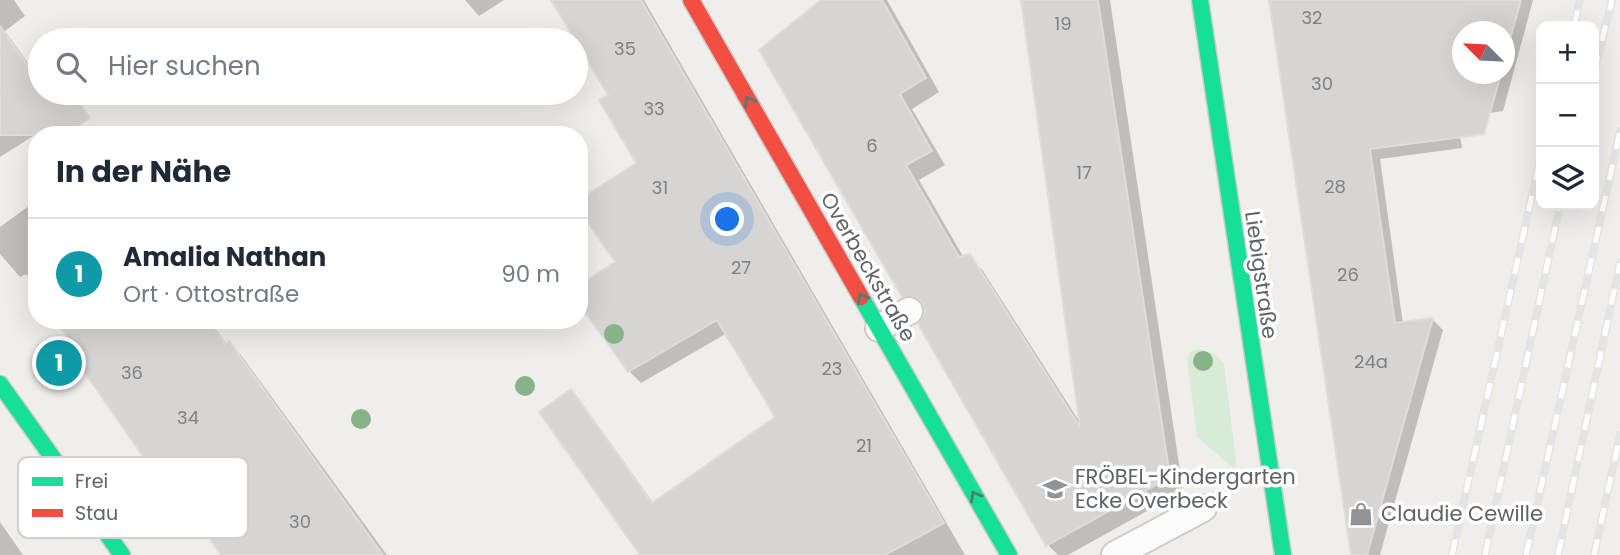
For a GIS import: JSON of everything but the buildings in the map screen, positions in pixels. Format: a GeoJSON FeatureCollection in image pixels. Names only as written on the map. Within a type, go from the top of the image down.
{"type":"FeatureCollection","features":[{"type":"Feature","properties":{"kind":"street","name":"Overbeckstraße"},"geometry":{"type":"LineString","coordinates":[[691,0],[1009,555]]}},
{"type":"Feature","properties":{"kind":"street","name":"Liebigstraße"},"geometry":{"type":"LineString","coordinates":[[1200,0],[1283,555]]}},
{"type":"Feature","properties":{"kind":"street"},"geometry":{"type":"LineString","coordinates":[[0,384],[52,457]]}},
{"type":"Feature","properties":{"kind":"street"},"geometry":{"type":"LineString","coordinates":[[110,538],[122,555]]}},
{"type":"Feature","properties":{"kind":"lane"},"geometry":{"type":"LineString","coordinates":[[878,328],[909,311]]}},
{"type":"Feature","properties":{"kind":"lane"},"geometry":{"type":"LineString","coordinates":[[1115,555],[1203,508]]}},
{"type":"Feature","properties":{"kind":"green space"},"geometry":{"type":"Polygon","coordinates":[[[1199,349],[1213,353],[1224,363],[1237,471],[1197,437],[1187,359],[1191,351],[1199,349]]]}},
{"type":"Feature","properties":{"kind":"railway"},"geometry":{"type":"LineString","coordinates":[[1575,21],[1580,0]]}},
{"type":"Feature","properties":{"kind":"railway"},"geometry":{"type":"LineString","coordinates":[[1599,52],[1612,0]]}},
{"type":"Feature","properties":{"kind":"railway"},"geometry":{"type":"LineString","coordinates":[[1526,555],[1620,131]]}},
{"type":"Feature","properties":{"kind":"railway"},"geometry":{"type":"LineString","coordinates":[[1452,555],[1536,177]]}},
{"type":"Feature","properties":{"kind":"railway"},"geometry":{"type":"LineString","coordinates":[[1485,555],[1559,210]]}},
{"type":"Feature","properties":{"kind":"railway"},"geometry":{"type":"LineString","coordinates":[[1558,555],[1620,263]]}},
{"type":"Feature","properties":{"kind":"railway"},"geometry":{"type":"LineString","coordinates":[[1594,555],[1620,435]]}},
{"type":"Feature","properties":{"kind":"traffic: fast"},"geometry":{"type":"LineString","coordinates":[[1200,0],[1283,555]]}},
{"type":"Feature","properties":{"kind":"traffic: fast"},"geometry":{"type":"LineString","coordinates":[[861,297],[1009,555]]}},
{"type":"Feature","properties":{"kind":"traffic: fast"},"geometry":{"type":"LineString","coordinates":[[0,384],[52,457]]}},
{"type":"Feature","properties":{"kind":"traffic: fast"},"geometry":{"type":"LineString","coordinates":[[110,538],[122,555]]}},
{"type":"Feature","properties":{"kind":"traffic: jam"},"geometry":{"type":"LineString","coordinates":[[691,0],[861,297]]}},
{"type":"Feature","properties":{"kind":"place","name":"Amalia Nathan"},"geometry":{"type":"Point","coordinates":[59,363]}},
{"type":"Feature","properties":{"kind":"place","name":"FRÖBEL-Kindergarten Ecke Overbeck"},"geometry":{"type":"Point","coordinates":[1055,489]}},
{"type":"Feature","properties":{"kind":"place","name":"Claudie Cewille"},"geometry":{"type":"Point","coordinates":[1361,514]}}]}
